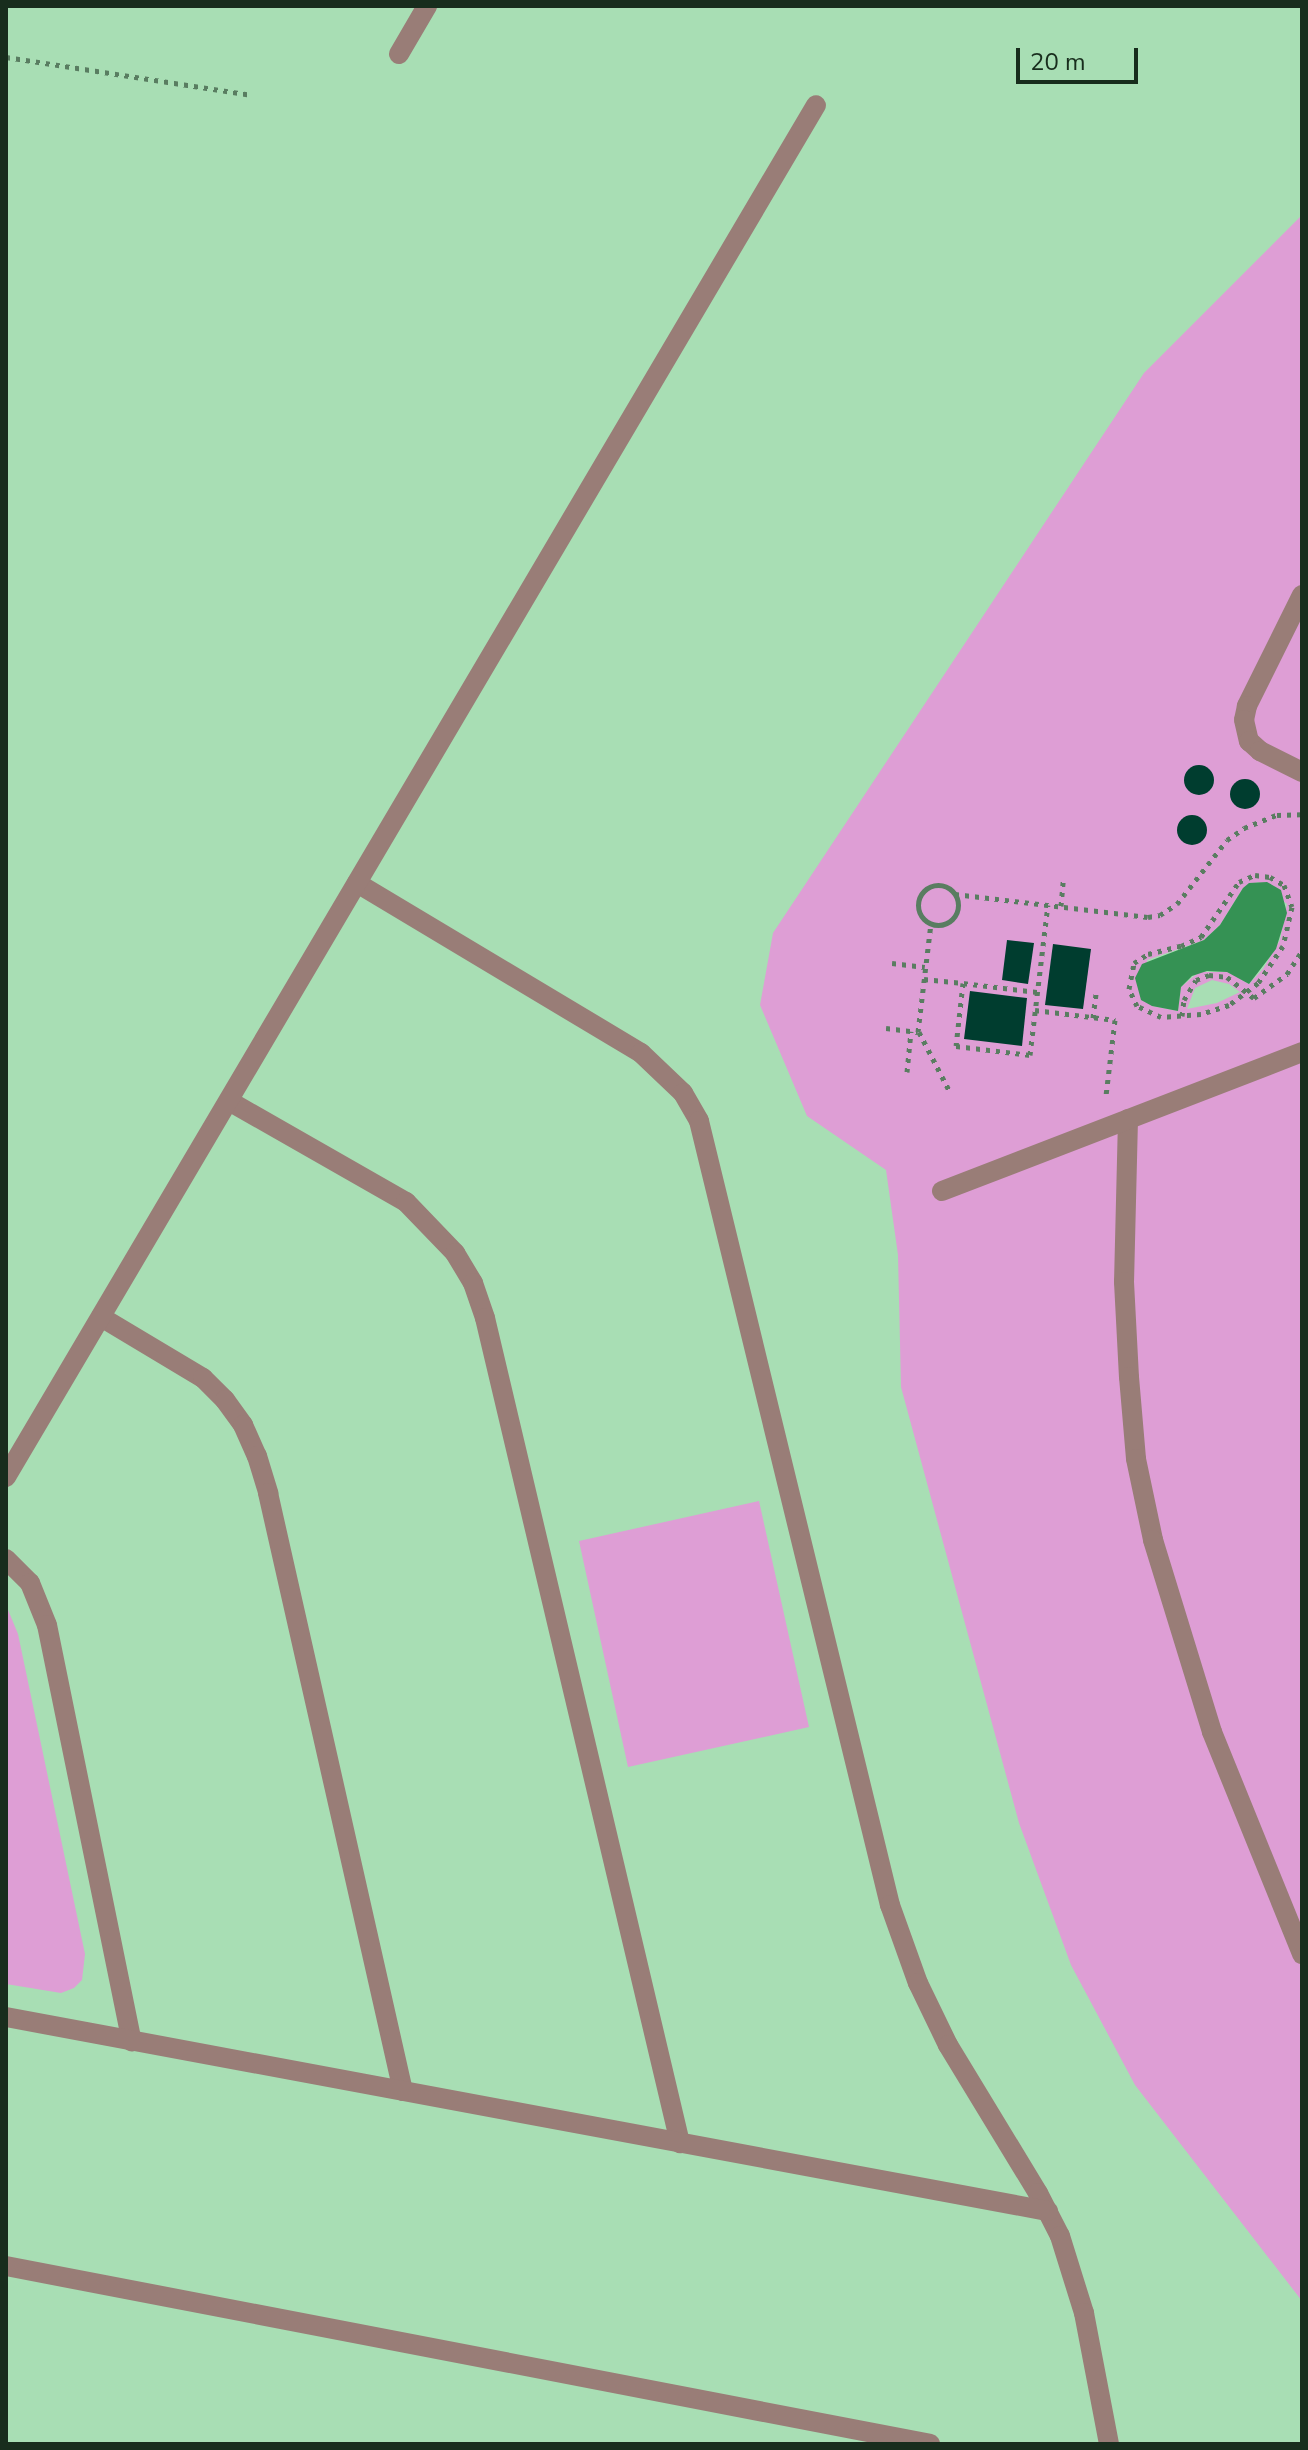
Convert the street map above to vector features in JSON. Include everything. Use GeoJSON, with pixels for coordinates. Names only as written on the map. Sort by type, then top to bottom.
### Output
{"type":"FeatureCollection","features":[{"type":"Feature","properties":{"kind":"street"},"geometry":{"type":"LineString","coordinates":[[399,54],[427,6]]}},
{"type":"Feature","properties":{"kind":"street"},"geometry":{"type":"LineString","coordinates":[[6,1477],[816,105]]}},
{"type":"Feature","properties":{"kind":"street"},"geometry":{"type":"LineString","coordinates":[[1302,595],[1247,706],[1244,720],[1249,741],[1260,751],[1302,772]]}},
{"type":"Feature","properties":{"kind":"street"},"geometry":{"type":"LineString","coordinates":[[357,883],[641,1053],[683,1093],[699,1121],[890,1905],[918,1983],[948,2045],[1048,2211],[1072,2269],[1084,2313],[1109,2444]]}},
{"type":"Feature","properties":{"kind":"street"},"geometry":{"type":"LineString","coordinates":[[942,1191],[1302,1052]]}},
{"type":"Feature","properties":{"kind":"street"},"geometry":{"type":"LineString","coordinates":[[229,1101],[406,1202],[455,1253],[473,1283],[485,1318],[680,2143]]}},
{"type":"Feature","properties":{"kind":"street"},"geometry":{"type":"LineString","coordinates":[[1128,1119],[1124,1282],[1136,1459],[1153,1540],[1212,1732],[1302,1954]]}},
{"type":"Feature","properties":{"kind":"street"},"geometry":{"type":"LineString","coordinates":[[101,1317],[203,1378],[225,1400],[243,1425],[257,1456],[268,1493],[403,2091]]}},
{"type":"Feature","properties":{"kind":"street"},"geometry":{"type":"LineString","coordinates":[[6,1559],[30,1583],[47,1625],[132,2041]]}},
{"type":"Feature","properties":{"kind":"street"},"geometry":{"type":"LineString","coordinates":[[6,2017],[1048,2211]]}},
{"type":"Feature","properties":{"kind":"street"},"geometry":{"type":"LineString","coordinates":[[6,2266],[930,2444]]}},
{"type":"Feature","properties":{"kind":"path"},"geometry":{"type":"LineString","coordinates":[[6,57],[252,95]]}},
{"type":"Feature","properties":{"kind":"path"},"geometry":{"type":"LineString","coordinates":[[955,894],[958,905],[948,923],[931,923],[920,915],[921,894],[939,885],[955,894],[1148,917],[1160,915],[1177,904],[1227,840],[1244,828],[1277,815],[1302,814]]}},
{"type":"Feature","properties":{"kind":"path"},"geometry":{"type":"LineString","coordinates":[[1255,875],[1270,877],[1289,892],[1290,926],[1278,956],[1249,992],[1217,1009],[1182,1016],[1150,1014],[1137,1006],[1129,989],[1134,963],[1148,954],[1181,946],[1201,937],[1239,882],[1255,875]]}},
{"type":"Feature","properties":{"kind":"path"},"geometry":{"type":"LineString","coordinates":[[1061,906],[1063,881]]}},
{"type":"Feature","properties":{"kind":"path"},"geometry":{"type":"LineString","coordinates":[[963,983],[956,1046],[1030,1055],[1048,905]]}},
{"type":"Feature","properties":{"kind":"path"},"geometry":{"type":"LineString","coordinates":[[907,1072],[931,923]]}},
{"type":"Feature","properties":{"kind":"path"},"geometry":{"type":"LineString","coordinates":[[1182,1016],[1188,991],[1203,977],[1227,977],[1254,998],[1287,974],[1302,951]]}},
{"type":"Feature","properties":{"kind":"path"},"geometry":{"type":"LineString","coordinates":[[892,963],[925,967]]}},
{"type":"Feature","properties":{"kind":"path"},"geometry":{"type":"LineString","coordinates":[[924,979],[1037,992]]}},
{"type":"Feature","properties":{"kind":"path"},"geometry":{"type":"LineString","coordinates":[[1093,1018],[1096,994]]}},
{"type":"Feature","properties":{"kind":"path"},"geometry":{"type":"LineString","coordinates":[[1035,1010],[1115,1020],[1102,1131]]}},
{"type":"Feature","properties":{"kind":"path"},"geometry":{"type":"LineString","coordinates":[[886,1028],[915,1031]]}},
{"type":"Feature","properties":{"kind":"path"},"geometry":{"type":"LineString","coordinates":[[915,1031],[949,1090]]}},
{"type":"Feature","properties":{"kind":"shaded area"},"geometry":{"type":"Polygon","coordinates":[[[1302,215],[1302,2301],[1135,2085],[1071,1965],[1019,1823],[901,1387],[898,1255],[886,1170],[807,1116],[760,1005],[773,933],[1144,373],[1302,215]],[[1258,882],[1243,888],[1220,925],[1204,940],[1147,960],[1152,1006],[1178,1011],[1181,987],[1199,972],[1228,972],[1249,984],[1263,969],[1280,940],[1287,904],[1258,882]],[[1212,980],[1195,988],[1187,1009],[1217,1003],[1240,992],[1229,984],[1212,980]]]}},
{"type":"Feature","properties":{"kind":"shaded area"},"geometry":{"type":"Polygon","coordinates":[[[1267,882],[1281,890],[1287,913],[1276,949],[1249,984],[1227,972],[1207,971],[1192,976],[1181,987],[1178,1011],[1152,1006],[1141,1000],[1135,978],[1142,964],[1204,940],[1220,925],[1243,888],[1249,883],[1267,882]]]}},
{"type":"Feature","properties":{"kind":"shaded area"},"geometry":{"type":"Polygon","coordinates":[[[759,1501],[809,1727],[628,1767],[579,1541],[759,1501]]]}},
{"type":"Feature","properties":{"kind":"shaded area"},"geometry":{"type":"Polygon","coordinates":[[[6,1605],[18,1634],[85,1954],[82,1980],[74,1988],[61,1993],[6,1984],[6,1605]]]}},
{"type":"Feature","properties":{"kind":"building"},"geometry":{"type":"Polygon","coordinates":[[[1199,765],[1210,769],[1214,780],[1210,791],[1199,795],[1188,791],[1184,780],[1188,769],[1199,765]]]}},
{"type":"Feature","properties":{"kind":"building"},"geometry":{"type":"Polygon","coordinates":[[[1245,779],[1256,783],[1260,794],[1256,805],[1245,809],[1234,805],[1230,794],[1234,783],[1245,779]]]}},
{"type":"Feature","properties":{"kind":"building"},"geometry":{"type":"Polygon","coordinates":[[[1192,815],[1203,819],[1207,830],[1203,841],[1192,845],[1181,841],[1177,830],[1181,819],[1192,815]]]}},
{"type":"Feature","properties":{"kind":"building"},"geometry":{"type":"Polygon","coordinates":[[[1007,940],[1034,943],[1028,984],[1002,980],[1007,940]]]}},
{"type":"Feature","properties":{"kind":"building"},"geometry":{"type":"Polygon","coordinates":[[[1053,944],[1091,949],[1083,1009],[1045,1005],[1053,944]]]}},
{"type":"Feature","properties":{"kind":"building"},"geometry":{"type":"Polygon","coordinates":[[[970,991],[1027,998],[1022,1046],[964,1039],[970,991]]]}}]}
